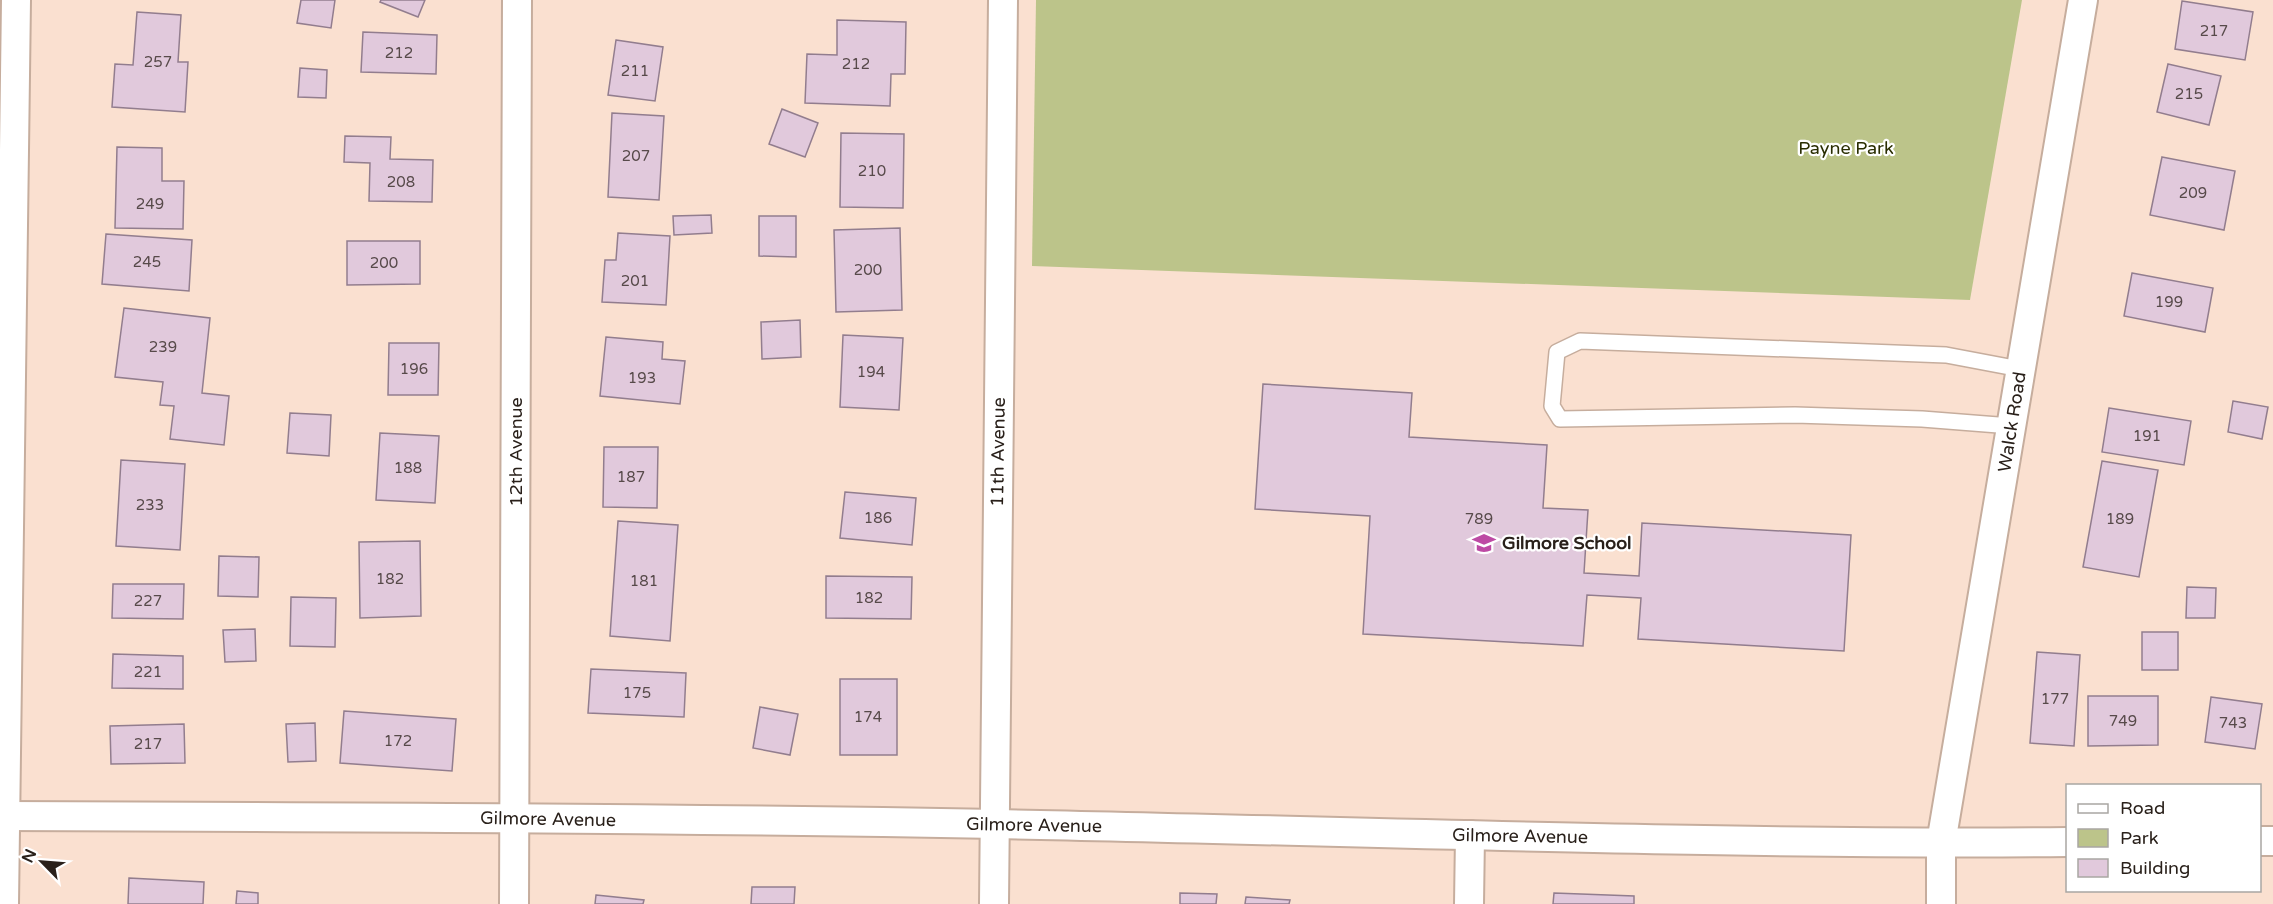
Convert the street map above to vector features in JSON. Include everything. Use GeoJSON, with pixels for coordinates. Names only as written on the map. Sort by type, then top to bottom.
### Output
{"type":"FeatureCollection","features":[{"type":"Feature","properties":{"kind":"street"},"geometry":{"type":"LineString","coordinates":[[4,904],[2,816],[16,0]]}},
{"type":"Feature","properties":{"kind":"street","name":"12th Avenue"},"geometry":{"type":"LineString","coordinates":[[514,904],[517,0]]}},
{"type":"Feature","properties":{"kind":"street","name":"11th Avenue"},"geometry":{"type":"LineString","coordinates":[[994,904],[1003,0]]}},
{"type":"Feature","properties":{"kind":"street","name":"Walck Road"},"geometry":{"type":"LineString","coordinates":[[1941,904],[1941,843],[2083,0]]}},
{"type":"Feature","properties":{"kind":"street","name":"Gilmore Avenue"},"geometry":{"type":"LineString","coordinates":[[2,816],[515,818],[994,824],[1941,843],[2066,842]]}},
{"type":"Feature","properties":{"kind":"street"},"geometry":{"type":"LineString","coordinates":[[1469,904],[1470,835]]}},
{"type":"Feature","properties":{"kind":"lane"},"geometry":{"type":"LineString","coordinates":[[2011,426],[1922,419],[1795,415],[1560,419],[1552,406],[1557,352],[1580,341],[1946,355],[2020,369]]}},
{"type":"Feature","properties":{"kind":"green space","name":"Payne Park"},"geometry":{"type":"Polygon","coordinates":[[[1036,0],[2022,0],[1970,300],[1032,266],[1036,0]]]}},
{"type":"Feature","properties":{"kind":"building"},"geometry":{"type":"Polygon","coordinates":[[[301,0],[335,0],[331,28],[297,23],[301,0]]]}},
{"type":"Feature","properties":{"kind":"building"},"geometry":{"type":"Polygon","coordinates":[[[381,0],[425,0],[418,17],[380,2],[381,0]]]}},
{"type":"Feature","properties":{"kind":"building"},"geometry":{"type":"Polygon","coordinates":[[[2182,1],[2253,12],[2245,60],[2175,49],[2182,1]]]}},
{"type":"Feature","properties":{"kind":"building"},"geometry":{"type":"Polygon","coordinates":[[[137,12],[181,15],[178,62],[188,62],[185,112],[112,107],[115,64],[133,65],[137,12]]]}},
{"type":"Feature","properties":{"kind":"building"},"geometry":{"type":"Polygon","coordinates":[[[837,20],[906,22],[905,74],[891,74],[890,106],[805,103],[807,54],[837,55],[837,20]]]}},
{"type":"Feature","properties":{"kind":"building"},"geometry":{"type":"Polygon","coordinates":[[[363,32],[437,35],[436,74],[361,72],[363,32]]]}},
{"type":"Feature","properties":{"kind":"building"},"geometry":{"type":"Polygon","coordinates":[[[616,40],[663,47],[655,101],[608,95],[616,40]]]}},
{"type":"Feature","properties":{"kind":"building"},"geometry":{"type":"Polygon","coordinates":[[[2168,64],[2221,76],[2209,125],[2157,112],[2168,64]]]}},
{"type":"Feature","properties":{"kind":"building"},"geometry":{"type":"Polygon","coordinates":[[[300,68],[327,70],[326,98],[298,97],[300,68]]]}},
{"type":"Feature","properties":{"kind":"building"},"geometry":{"type":"Polygon","coordinates":[[[782,109],[818,123],[805,157],[769,144],[782,109]]]}},
{"type":"Feature","properties":{"kind":"building"},"geometry":{"type":"Polygon","coordinates":[[[612,113],[664,116],[659,200],[608,197],[612,113]]]}},
{"type":"Feature","properties":{"kind":"building"},"geometry":{"type":"Polygon","coordinates":[[[841,133],[904,134],[903,208],[840,207],[841,133]]]}},
{"type":"Feature","properties":{"kind":"building"},"geometry":{"type":"Polygon","coordinates":[[[345,136],[391,137],[390,159],[433,160],[432,202],[369,201],[370,163],[344,162],[345,136]]]}},
{"type":"Feature","properties":{"kind":"building"},"geometry":{"type":"Polygon","coordinates":[[[117,147],[162,148],[162,181],[184,181],[183,229],[115,228],[117,147]]]}},
{"type":"Feature","properties":{"kind":"building"},"geometry":{"type":"Polygon","coordinates":[[[2162,157],[2235,171],[2224,230],[2150,215],[2162,157]]]}},
{"type":"Feature","properties":{"kind":"building"},"geometry":{"type":"Polygon","coordinates":[[[711,215],[712,233],[674,235],[673,216],[711,215]]]}},
{"type":"Feature","properties":{"kind":"building"},"geometry":{"type":"Polygon","coordinates":[[[759,216],[796,216],[796,257],[759,256],[759,216]]]}},
{"type":"Feature","properties":{"kind":"building"},"geometry":{"type":"Polygon","coordinates":[[[900,228],[902,310],[836,312],[834,230],[900,228]]]}},
{"type":"Feature","properties":{"kind":"building"},"geometry":{"type":"Polygon","coordinates":[[[618,233],[670,236],[666,305],[602,302],[605,260],[616,260],[618,233]]]}},
{"type":"Feature","properties":{"kind":"building"},"geometry":{"type":"Polygon","coordinates":[[[106,234],[192,240],[189,291],[102,284],[106,234]]]}},
{"type":"Feature","properties":{"kind":"building"},"geometry":{"type":"Polygon","coordinates":[[[347,241],[420,241],[420,284],[347,285],[347,241]]]}},
{"type":"Feature","properties":{"kind":"building"},"geometry":{"type":"Polygon","coordinates":[[[2132,273],[2213,288],[2205,332],[2124,316],[2132,273]]]}},
{"type":"Feature","properties":{"kind":"building"},"geometry":{"type":"Polygon","coordinates":[[[124,308],[210,318],[202,393],[229,396],[224,445],[170,439],[174,406],[160,405],[163,382],[115,377],[124,308]]]}},
{"type":"Feature","properties":{"kind":"building"},"geometry":{"type":"Polygon","coordinates":[[[800,320],[801,357],[762,359],[761,322],[800,320]]]}},
{"type":"Feature","properties":{"kind":"building"},"geometry":{"type":"Polygon","coordinates":[[[843,335],[903,338],[899,410],[840,407],[843,335]]]}},
{"type":"Feature","properties":{"kind":"building"},"geometry":{"type":"Polygon","coordinates":[[[606,337],[663,342],[662,359],[685,361],[680,404],[600,396],[606,337]]]}},
{"type":"Feature","properties":{"kind":"building"},"geometry":{"type":"Polygon","coordinates":[[[389,343],[439,343],[438,395],[388,395],[389,343]]]}},
{"type":"Feature","properties":{"kind":"building"},"geometry":{"type":"Polygon","coordinates":[[[1263,384],[1412,393],[1409,437],[1547,445],[1543,508],[1588,510],[1584,573],[1639,576],[1642,523],[1851,535],[1844,651],[1638,639],[1641,598],[1587,595],[1583,646],[1363,634],[1370,516],[1255,509],[1263,384]]]}},
{"type":"Feature","properties":{"kind":"building"},"geometry":{"type":"Polygon","coordinates":[[[2233,401],[2268,407],[2262,439],[2228,432],[2233,401]]]}},
{"type":"Feature","properties":{"kind":"building"},"geometry":{"type":"Polygon","coordinates":[[[2109,408],[2191,421],[2184,465],[2102,452],[2109,408]]]}},
{"type":"Feature","properties":{"kind":"building"},"geometry":{"type":"Polygon","coordinates":[[[290,413],[331,415],[329,456],[287,453],[290,413]]]}},
{"type":"Feature","properties":{"kind":"building"},"geometry":{"type":"Polygon","coordinates":[[[380,433],[439,436],[435,503],[376,500],[380,433]]]}},
{"type":"Feature","properties":{"kind":"building"},"geometry":{"type":"Polygon","coordinates":[[[604,447],[658,447],[657,508],[603,507],[604,447]]]}},
{"type":"Feature","properties":{"kind":"building"},"geometry":{"type":"Polygon","coordinates":[[[121,460],[185,464],[180,550],[116,546],[121,460]]]}},
{"type":"Feature","properties":{"kind":"building"},"geometry":{"type":"Polygon","coordinates":[[[2102,461],[2158,470],[2139,577],[2083,567],[2102,461]]]}},
{"type":"Feature","properties":{"kind":"building"},"geometry":{"type":"Polygon","coordinates":[[[845,492],[916,498],[912,545],[840,538],[845,492]]]}},
{"type":"Feature","properties":{"kind":"building"},"geometry":{"type":"Polygon","coordinates":[[[618,521],[678,525],[670,641],[610,636],[618,521]]]}},
{"type":"Feature","properties":{"kind":"building"},"geometry":{"type":"Polygon","coordinates":[[[420,541],[421,616],[360,618],[359,542],[420,541]]]}},
{"type":"Feature","properties":{"kind":"building"},"geometry":{"type":"Polygon","coordinates":[[[219,556],[259,557],[258,597],[218,596],[219,556]]]}},
{"type":"Feature","properties":{"kind":"building"},"geometry":{"type":"Polygon","coordinates":[[[826,576],[912,577],[911,619],[826,618],[826,576]]]}},
{"type":"Feature","properties":{"kind":"building"},"geometry":{"type":"Polygon","coordinates":[[[113,584],[184,584],[183,619],[112,618],[113,584]]]}},
{"type":"Feature","properties":{"kind":"building"},"geometry":{"type":"Polygon","coordinates":[[[2187,587],[2216,588],[2215,618],[2186,618],[2187,587]]]}},
{"type":"Feature","properties":{"kind":"building"},"geometry":{"type":"Polygon","coordinates":[[[291,597],[336,598],[335,647],[290,646],[291,597]]]}},
{"type":"Feature","properties":{"kind":"building"},"geometry":{"type":"Polygon","coordinates":[[[255,629],[256,661],[225,662],[223,630],[255,629]]]}},
{"type":"Feature","properties":{"kind":"building"},"geometry":{"type":"Polygon","coordinates":[[[2142,632],[2178,632],[2178,670],[2142,670],[2142,632]]]}},
{"type":"Feature","properties":{"kind":"building"},"geometry":{"type":"Polygon","coordinates":[[[2037,652],[2080,655],[2074,746],[2030,743],[2037,652]]]}},
{"type":"Feature","properties":{"kind":"building"},"geometry":{"type":"Polygon","coordinates":[[[113,654],[183,656],[183,689],[112,688],[113,654]]]}},
{"type":"Feature","properties":{"kind":"building"},"geometry":{"type":"Polygon","coordinates":[[[591,669],[686,673],[684,717],[588,713],[591,669]]]}},
{"type":"Feature","properties":{"kind":"building"},"geometry":{"type":"Polygon","coordinates":[[[840,679],[897,679],[897,755],[840,755],[840,679]]]}},
{"type":"Feature","properties":{"kind":"building"},"geometry":{"type":"Polygon","coordinates":[[[2088,696],[2158,696],[2158,745],[2088,746],[2088,696]]]}},
{"type":"Feature","properties":{"kind":"building"},"geometry":{"type":"Polygon","coordinates":[[[2211,697],[2262,704],[2255,749],[2205,742],[2211,697]]]}},
{"type":"Feature","properties":{"kind":"building"},"geometry":{"type":"Polygon","coordinates":[[[760,707],[798,714],[790,755],[753,748],[760,707]]]}},
{"type":"Feature","properties":{"kind":"building"},"geometry":{"type":"Polygon","coordinates":[[[344,711],[456,719],[452,771],[340,763],[344,711]]]}},
{"type":"Feature","properties":{"kind":"building"},"geometry":{"type":"Polygon","coordinates":[[[315,723],[316,761],[288,762],[286,724],[315,723]]]}},
{"type":"Feature","properties":{"kind":"building"},"geometry":{"type":"Polygon","coordinates":[[[184,724],[185,763],[111,764],[110,726],[184,724]]]}},
{"type":"Feature","properties":{"kind":"building"},"geometry":{"type":"Polygon","coordinates":[[[129,878],[204,882],[203,904],[128,904],[129,878]]]}},
{"type":"Feature","properties":{"kind":"building"},"geometry":{"type":"Polygon","coordinates":[[[752,887],[795,887],[794,904],[751,904],[752,887]]]}},
{"type":"Feature","properties":{"kind":"building"},"geometry":{"type":"Polygon","coordinates":[[[237,891],[258,893],[258,904],[236,904],[237,891]]]}},
{"type":"Feature","properties":{"kind":"building"},"geometry":{"type":"Polygon","coordinates":[[[1180,893],[1217,894],[1216,904],[1180,904],[1180,893]]]}},
{"type":"Feature","properties":{"kind":"building"},"geometry":{"type":"Polygon","coordinates":[[[1554,893],[1634,896],[1634,904],[1553,904],[1554,893]]]}},
{"type":"Feature","properties":{"kind":"building"},"geometry":{"type":"Polygon","coordinates":[[[596,895],[644,900],[643,904],[595,904],[596,895]]]}},
{"type":"Feature","properties":{"kind":"building"},"geometry":{"type":"Polygon","coordinates":[[[1246,897],[1290,900],[1289,904],[1245,904],[1246,897]]]}},
{"type":"Feature","properties":{"kind":"place","name":"Gilmore School"},"geometry":{"type":"Point","coordinates":[1484,543]}}]}
